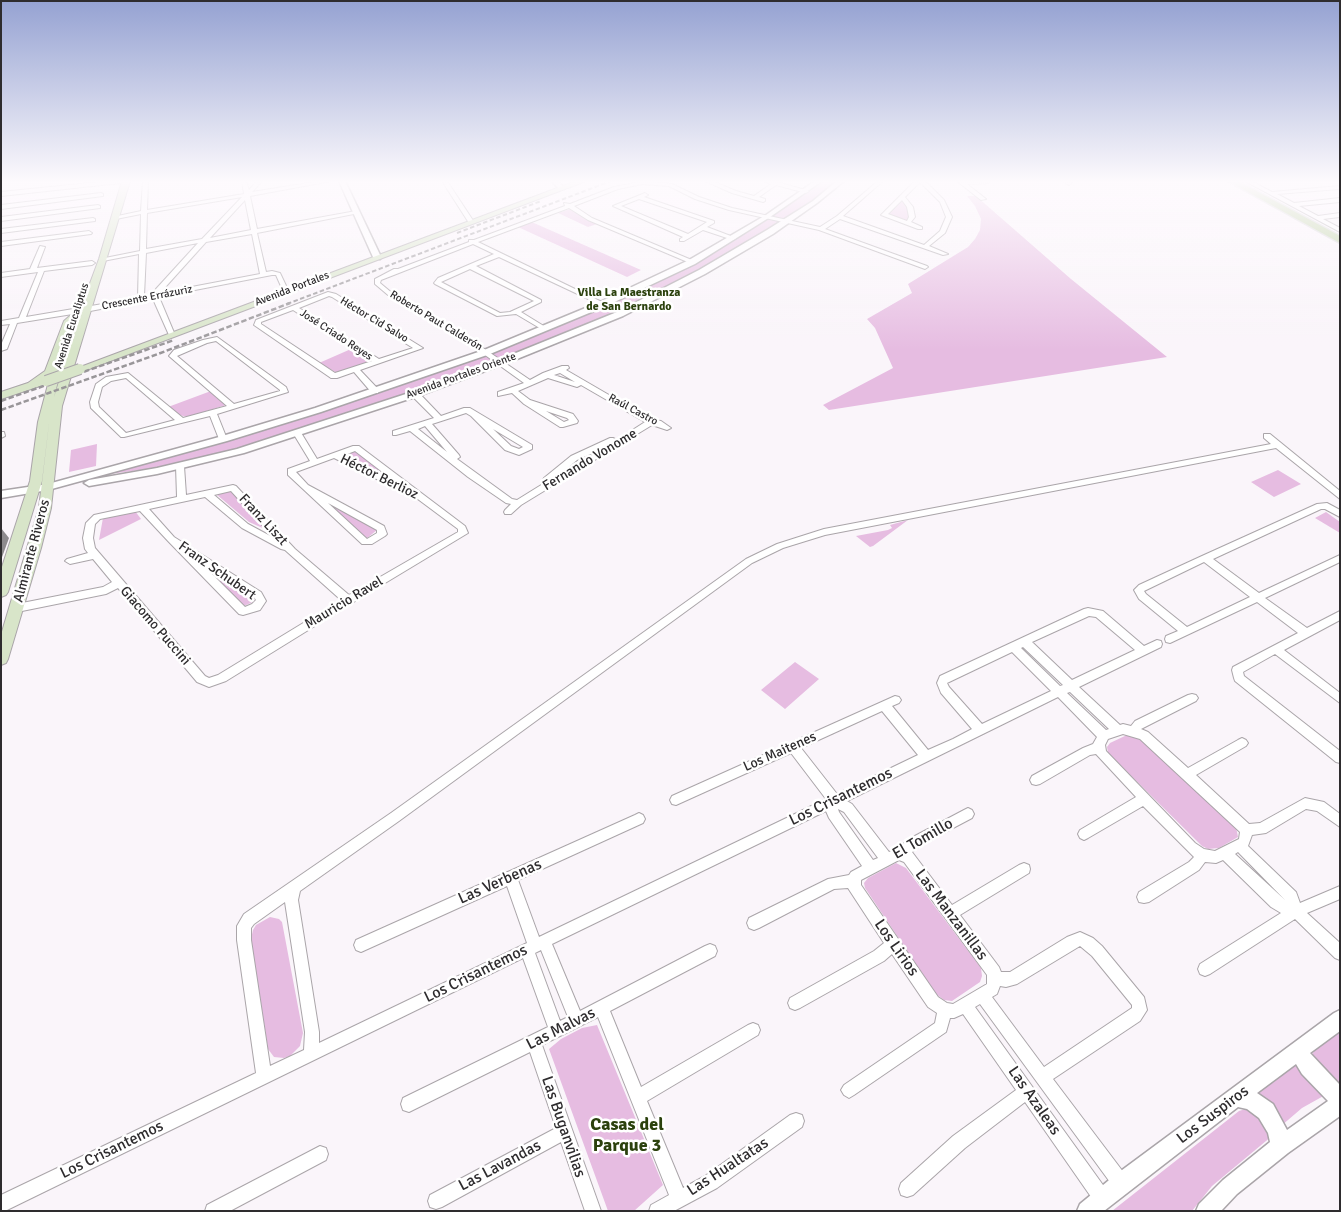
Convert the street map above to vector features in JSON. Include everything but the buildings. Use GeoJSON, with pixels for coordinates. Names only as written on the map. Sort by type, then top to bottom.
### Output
{"type":"FeatureCollection","features":[{"type":"Feature","properties":{"kind":"main road","name":"Avenida Eucaliptus"},"geometry":{"type":"LineString","coordinates":[[64,382],[92,263],[100,238]]}},
{"type":"Feature","properties":{"kind":"main road","name":"Avenida Eucaliptus"},"geometry":{"type":"LineString","coordinates":[[49,383],[103,259],[110,238]]}},
{"type":"Feature","properties":{"kind":"main road","name":"Avenida Portales"},"geometry":{"type":"LineString","coordinates":[[1,396],[32,386],[49,383],[80,369],[429,238]]}},
{"type":"Feature","properties":{"kind":"main road"},"geometry":{"type":"LineString","coordinates":[[32,386],[50,372],[69,321],[80,312]]}},
{"type":"Feature","properties":{"kind":"main road","name":"Almirante Riveros"},"geometry":{"type":"LineString","coordinates":[[1,659],[40,530],[48,487],[54,424],[64,382]]}},
{"type":"Feature","properties":{"kind":"main road","name":"Almirante Riveros"},"geometry":{"type":"LineString","coordinates":[[1,592],[38,473],[49,383]]}},
{"type":"Feature","properties":{"kind":"street"},"geometry":{"type":"LineString","coordinates":[[1,243],[49,238]]}},
{"type":"Feature","properties":{"kind":"street"},"geometry":{"type":"LineString","coordinates":[[141,299],[143,238]]}},
{"type":"Feature","properties":{"kind":"street"},"geometry":{"type":"LineString","coordinates":[[172,335],[156,296],[158,290],[206,238]]}},
{"type":"Feature","properties":{"kind":"street"},"geometry":{"type":"LineString","coordinates":[[103,259],[225,238]]}},
{"type":"Feature","properties":{"kind":"street"},"geometry":{"type":"LineString","coordinates":[[254,238],[263,275],[277,274],[286,292]]}},
{"type":"Feature","properties":{"kind":"street"},"geometry":{"type":"LineString","coordinates":[[368,238],[377,257]]}},
{"type":"Feature","properties":{"kind":"street","name":"Roberto Paut Calderón"},"geometry":{"type":"LineString","coordinates":[[482,238],[392,273],[377,280],[378,285],[462,336],[481,350],[488,352],[529,383]]}},
{"type":"Feature","properties":{"kind":"street"},"geometry":{"type":"LineString","coordinates":[[634,238],[692,262]]}},
{"type":"Feature","properties":{"kind":"street","name":"Avenida Portales Oriente"},"geometry":{"type":"LineString","coordinates":[[102,476],[375,391],[488,352],[603,304],[692,262],[735,238]]}},
{"type":"Feature","properties":{"kind":"street","name":"Avenida Portales Oriente"},"geometry":{"type":"LineString","coordinates":[[1,496],[102,476],[180,466],[297,433],[415,394],[502,362],[596,324],[660,295],[762,238]]}},
{"type":"Feature","properties":{"kind":"street","name":"Roberto Paut Calderón"},"geometry":{"type":"LineString","coordinates":[[844,238],[925,267]]}},
{"type":"Feature","properties":{"kind":"street"},"geometry":{"type":"LineString","coordinates":[[901,238],[945,254]]}},
{"type":"Feature","properties":{"kind":"street"},"geometry":{"type":"LineString","coordinates":[[926,246],[937,238]]}},
{"type":"Feature","properties":{"kind":"street"},"geometry":{"type":"LineString","coordinates":[[473,241],[603,304]]}},
{"type":"Feature","properties":{"kind":"street"},"geometry":{"type":"LineString","coordinates":[[33,270],[42,247]]}},
{"type":"Feature","properties":{"kind":"street"},"geometry":{"type":"LineString","coordinates":[[470,266],[535,304],[517,312],[499,315],[464,295],[437,283],[440,279],[470,266],[500,254]]}},
{"type":"Feature","properties":{"kind":"street"},"geometry":{"type":"LineString","coordinates":[[1,275],[92,263]]}},
{"type":"Feature","properties":{"kind":"street"},"geometry":{"type":"LineString","coordinates":[[3,348],[19,320],[42,269]]}},
{"type":"Feature","properties":{"kind":"street","name":"Crescente Errázuriz"},"geometry":{"type":"LineString","coordinates":[[1,322],[80,312],[263,275]]}},
{"type":"Feature","properties":{"kind":"street","name":"Héctor Cid Salvo"},"geometry":{"type":"LineString","coordinates":[[293,307],[328,294],[334,295],[419,348],[379,362]]}},
{"type":"Feature","properties":{"kind":"street"},"geometry":{"type":"LineString","coordinates":[[293,307],[256,323],[334,376],[379,362]]}},
{"type":"Feature","properties":{"kind":"street","name":"José Criado Reyes"},"geometry":{"type":"LineString","coordinates":[[293,307],[379,362]]}},
{"type":"Feature","properties":{"kind":"street"},"geometry":{"type":"LineString","coordinates":[[517,312],[544,329]]}},
{"type":"Feature","properties":{"kind":"street"},"geometry":{"type":"LineString","coordinates":[[180,421],[130,377],[121,375],[100,384],[94,406],[124,435],[213,413],[284,392],[284,389],[216,339],[204,341],[173,355],[233,407]]}},
{"type":"Feature","properties":{"kind":"street","name":"Raúl Castro"},"geometry":{"type":"LineString","coordinates":[[546,375],[564,369],[648,424],[658,423],[667,428]]}},
{"type":"Feature","properties":{"kind":"street"},"geometry":{"type":"LineString","coordinates":[[356,370],[375,391]]}},
{"type":"Feature","properties":{"kind":"street"},"geometry":{"type":"LineString","coordinates":[[501,394],[546,375]]}},
{"type":"Feature","properties":{"kind":"street","name":"Raúl Castro"},"geometry":{"type":"LineString","coordinates":[[546,375],[599,392]]}},
{"type":"Feature","properties":{"kind":"street"},"geometry":{"type":"LineString","coordinates":[[514,390],[527,402],[563,425],[574,421],[570,416],[527,402]]}},
{"type":"Feature","properties":{"kind":"street"},"geometry":{"type":"LineString","coordinates":[[415,394],[439,419]]}},
{"type":"Feature","properties":{"kind":"street"},"geometry":{"type":"LineString","coordinates":[[396,433],[413,429],[464,410],[476,416],[528,445],[529,447],[519,452],[508,448],[476,416]]}},
{"type":"Feature","properties":{"kind":"street"},"geometry":{"type":"LineString","coordinates":[[213,413],[223,439]]}},
{"type":"Feature","properties":{"kind":"street"},"geometry":{"type":"LineString","coordinates":[[427,423],[472,474]]}},
{"type":"Feature","properties":{"kind":"street","name":"Fernando Vonome"},"geometry":{"type":"LineString","coordinates":[[508,512],[518,503],[648,424]]}},
{"type":"Feature","properties":{"kind":"street"},"geometry":{"type":"LineString","coordinates":[[413,429],[509,501],[518,503]]}},
{"type":"Feature","properties":{"kind":"street"},"geometry":{"type":"LineString","coordinates":[[297,433],[314,461]]}},
{"type":"Feature","properties":{"kind":"street"},"geometry":{"type":"LineString","coordinates":[[1267,436],[1340,496]]}},
{"type":"Feature","properties":{"kind":"street"},"geometry":{"type":"LineString","coordinates":[[264,1076],[244,929],[251,916],[294,888],[737,569],[774,548],[830,531],[1278,445]]}},
{"type":"Feature","properties":{"kind":"street","name":"Héctor Berlioz"},"geometry":{"type":"LineString","coordinates":[[334,455],[356,448],[462,528]]}},
{"type":"Feature","properties":{"kind":"street"},"geometry":{"type":"LineString","coordinates":[[305,487],[381,528],[382,534],[369,542],[365,542],[305,487],[292,475],[291,471],[334,455]]}},
{"type":"Feature","properties":{"kind":"street","name":"Héctor Berlioz"},"geometry":{"type":"LineString","coordinates":[[334,455],[425,500]]}},
{"type":"Feature","properties":{"kind":"street"},"geometry":{"type":"LineString","coordinates":[[180,466],[182,500]]}},
{"type":"Feature","properties":{"kind":"street","name":"Franz Liszt"},"geometry":{"type":"LineString","coordinates":[[207,494],[234,488],[292,551],[348,600]]}},
{"type":"Feature","properties":{"kind":"street"},"geometry":{"type":"LineString","coordinates":[[142,508],[207,494]]}},
{"type":"Feature","properties":{"kind":"street","name":"Franz Liszt"},"geometry":{"type":"LineString","coordinates":[[207,494],[246,526],[292,551]]}},
{"type":"Feature","properties":{"kind":"street"},"geometry":{"type":"LineString","coordinates":[[1185,631],[1142,596],[1139,590],[1320,506],[1327,506],[1340,514]]}},
{"type":"Feature","properties":{"kind":"street","name":"Giacomo Puccini"},"geometry":{"type":"LineString","coordinates":[[142,508],[97,517],[91,522],[88,538],[90,549],[201,679],[210,683],[222,678]]}},
{"type":"Feature","properties":{"kind":"street","name":"Franz Schubert"},"geometry":{"type":"LineString","coordinates":[[142,508],[171,539],[243,611],[256,607],[261,601],[258,595],[171,539]]}},
{"type":"Feature","properties":{"kind":"street","name":"Mauricio Ravel"},"geometry":{"type":"LineString","coordinates":[[222,678],[348,600],[462,533],[462,528]]}},
{"type":"Feature","properties":{"kind":"street"},"geometry":{"type":"LineString","coordinates":[[70,561],[95,555]]}},
{"type":"Feature","properties":{"kind":"street"},"geometry":{"type":"LineString","coordinates":[[1205,558],[1306,633]]}},
{"type":"Feature","properties":{"kind":"street"},"geometry":{"type":"LineString","coordinates":[[1170,638],[1340,558]]}},
{"type":"Feature","properties":{"kind":"street"},"geometry":{"type":"LineString","coordinates":[[17,608],[106,590],[118,584]]}},
{"type":"Feature","properties":{"kind":"street"},"geometry":{"type":"LineString","coordinates":[[980,730],[945,690],[942,681],[1012,646],[1092,612],[1103,616],[1143,651]]}},
{"type":"Feature","properties":{"kind":"street"},"geometry":{"type":"LineString","coordinates":[[1340,616],[1237,670],[1239,678],[1340,758]]}},
{"type":"Feature","properties":{"kind":"street"},"geometry":{"type":"LineString","coordinates":[[1024,641],[1117,730]]}},
{"type":"Feature","properties":{"kind":"street","name":"Los Crisantemos"},"geometry":{"type":"LineString","coordinates":[[1,1204],[1157,644]]}},
{"type":"Feature","properties":{"kind":"street"},"geometry":{"type":"LineString","coordinates":[[1012,646],[1059,692],[1101,742],[1104,757],[1144,800],[1201,855],[1216,857],[1225,853],[1239,845],[1246,838],[1246,830]]}},
{"type":"Feature","properties":{"kind":"street"},"geometry":{"type":"LineString","coordinates":[[1276,649],[1337,693]]}},
{"type":"Feature","properties":{"kind":"street"},"geometry":{"type":"LineString","coordinates":[[1134,731],[1139,724],[1192,698]]}},
{"type":"Feature","properties":{"kind":"street","name":"Los Maitenes"},"geometry":{"type":"LineString","coordinates":[[676,800],[889,703],[926,756]]}},
{"type":"Feature","properties":{"kind":"street"},"geometry":{"type":"LineString","coordinates":[[1036,780],[1087,751],[1117,730],[1134,731],[1150,740],[1246,830],[1262,829],[1305,804],[1320,806],[1340,821]]}},
{"type":"Feature","properties":{"kind":"street"},"geometry":{"type":"LineString","coordinates":[[1187,774],[1242,743]]}},
{"type":"Feature","properties":{"kind":"street"},"geometry":{"type":"LineString","coordinates":[[793,746],[834,800],[848,808],[887,860]]}},
{"type":"Feature","properties":{"kind":"street"},"geometry":{"type":"LineString","coordinates":[[834,800],[832,806],[833,814],[871,868]]}},
{"type":"Feature","properties":{"kind":"street"},"geometry":{"type":"LineString","coordinates":[[1084,834],[1144,800]]}},
{"type":"Feature","properties":{"kind":"street","name":"El Tomillo"},"geometry":{"type":"LineString","coordinates":[[853,881],[856,876],[898,854],[904,854],[907,848],[917,841],[968,814]]}},
{"type":"Feature","properties":{"kind":"street","name":"Las Verbenas"},"geometry":{"type":"LineString","coordinates":[[361,945],[639,819]]}},
{"type":"Feature","properties":{"kind":"street"},"geometry":{"type":"LineString","coordinates":[[1239,845],[1291,897],[1296,911],[1340,953]]}},
{"type":"Feature","properties":{"kind":"street"},"geometry":{"type":"LineString","coordinates":[[1225,853],[1276,902],[1285,908],[1296,911]]}},
{"type":"Feature","properties":{"kind":"street","name":"Las Manzanillas"},"geometry":{"type":"LineString","coordinates":[[904,854],[992,969],[995,978]]}},
{"type":"Feature","properties":{"kind":"street"},"geometry":{"type":"LineString","coordinates":[[1144,897],[1194,866],[1200,860],[1201,855]]}},
{"type":"Feature","properties":{"kind":"street"},"geometry":{"type":"LineString","coordinates":[[950,914],[1024,869]]}},
{"type":"Feature","properties":{"kind":"street"},"geometry":{"type":"LineString","coordinates":[[510,877],[535,945],[556,1030]]}},
{"type":"Feature","properties":{"kind":"street"},"geometry":{"type":"LineString","coordinates":[[754,923],[833,883],[853,881]]}},
{"type":"Feature","properties":{"kind":"street","name":"Los Lirios"},"geometry":{"type":"LineString","coordinates":[[853,881],[855,888],[934,1002],[945,1010]]}},
{"type":"Feature","properties":{"kind":"street"},"geometry":{"type":"LineString","coordinates":[[294,888],[291,900],[311,1021],[313,1043],[311,1053]]}},
{"type":"Feature","properties":{"kind":"street"},"geometry":{"type":"LineString","coordinates":[[1206,970],[1296,911],[1340,892]]}},
{"type":"Feature","properties":{"kind":"street"},"geometry":{"type":"LineString","coordinates":[[849,1090],[941,1027],[945,1010],[954,1011],[994,987],[995,978],[1012,979],[1080,939],[1097,951],[1139,1002],[1140,1010],[1127,1021],[1044,1076]]}},
{"type":"Feature","properties":{"kind":"street"},"geometry":{"type":"LineString","coordinates":[[795,1003],[879,956],[894,944]]}},
{"type":"Feature","properties":{"kind":"street"},"geometry":{"type":"LineString","coordinates":[[535,945],[577,1020]]}},
{"type":"Feature","properties":{"kind":"street","name":"Las Malvas"},"geometry":{"type":"LineString","coordinates":[[409,1104],[534,1043],[710,951]]}},
{"type":"Feature","properties":{"kind":"street","name":"Las Azaleas"},"geometry":{"type":"LineString","coordinates":[[982,995],[1044,1076],[1121,1183]]}},
{"type":"Feature","properties":{"kind":"street","name":"Las Azaleas"},"geometry":{"type":"LineString","coordinates":[[965,1005],[1027,1091],[1095,1204]]}},
{"type":"Feature","properties":{"kind":"street"},"geometry":{"type":"LineString","coordinates":[[601,1008],[639,1097],[679,1199]]}},
{"type":"Feature","properties":{"kind":"street","name":"Los Suspiros"},"geometry":{"type":"LineString","coordinates":[[1095,1204],[1340,1019]]}},
{"type":"Feature","properties":{"kind":"street"},"geometry":{"type":"LineString","coordinates":[[639,1097],[752,1030]]}},
{"type":"Feature","properties":{"kind":"street","name":"Las Buganvilias"},"geometry":{"type":"LineString","coordinates":[[534,1043],[593,1211]]}},
{"type":"Feature","properties":{"kind":"street"},"geometry":{"type":"LineString","coordinates":[[1298,1051],[1309,1067],[1340,1099]]}},
{"type":"Feature","properties":{"kind":"street"},"geometry":{"type":"LineString","coordinates":[[907,1189],[958,1142],[1027,1091]]}},
{"type":"Feature","properties":{"kind":"street"},"geometry":{"type":"LineString","coordinates":[[1236,1097],[1251,1100],[1266,1112],[1277,1129],[1280,1146]]}},
{"type":"Feature","properties":{"kind":"street"},"geometry":{"type":"LineString","coordinates":[[1206,1211],[1230,1187],[1280,1146],[1340,1104]]}},
{"type":"Feature","properties":{"kind":"street","name":"Las Hualtatas"},"geometry":{"type":"LineString","coordinates":[[657,1211],[711,1182],[796,1120]]}},
{"type":"Feature","properties":{"kind":"street","name":"Las Lavandas"},"geometry":{"type":"LineString","coordinates":[[436,1200],[564,1132]]}},
{"type":"Feature","properties":{"kind":"street"},"geometry":{"type":"LineString","coordinates":[[213,1211],[320,1154]]}},
{"type":"Feature","properties":{"kind":"shaded area"},"geometry":{"type":"Polygon","coordinates":[[[541,238],[567,238],[641,270],[627,277],[541,238]]]}},
{"type":"Feature","properties":{"kind":"shaded area"},"geometry":{"type":"Polygon","coordinates":[[[734,238],[755,238],[655,294],[592,322],[450,379],[268,440],[170,466],[110,474],[110,471],[319,412],[530,337],[648,285],[734,238]]]}},
{"type":"Feature","properties":{"kind":"shaded area"},"geometry":{"type":"Polygon","coordinates":[[[1024,238],[1167,357],[829,410],[823,405],[893,368],[875,328],[867,319],[912,293],[908,284],[968,247],[975,239],[1024,238]]]}},
{"type":"Feature","properties":{"kind":"shaded area"},"geometry":{"type":"Polygon","coordinates":[[[351,349],[370,361],[337,373],[319,363],[351,349]]]}},
{"type":"Feature","properties":{"kind":"shaded area"},"geometry":{"type":"Polygon","coordinates":[[[211,391],[226,405],[188,417],[179,415],[168,407],[211,391]]]}},
{"type":"Feature","properties":{"kind":"shaded area"},"geometry":{"type":"Polygon","coordinates":[[[97,444],[96,466],[69,472],[71,450],[97,444]]]}},
{"type":"Feature","properties":{"kind":"shaded area"},"geometry":{"type":"Polygon","coordinates":[[[355,451],[392,480],[343,455],[355,451]]]}},
{"type":"Feature","properties":{"kind":"shaded area"},"geometry":{"type":"Polygon","coordinates":[[[1278,470],[1301,484],[1274,497],[1251,482],[1278,470]]]}},
{"type":"Feature","properties":{"kind":"shaded area"},"geometry":{"type":"Polygon","coordinates":[[[230,491],[267,530],[249,522],[216,494],[230,491]]]}},
{"type":"Feature","properties":{"kind":"shaded area"},"geometry":{"type":"Polygon","coordinates":[[[326,501],[377,530],[366,539],[326,501]]]}},
{"type":"Feature","properties":{"kind":"shaded area"},"geometry":{"type":"Polygon","coordinates":[[[135,511],[141,519],[99,540],[103,518],[135,511]]]}},
{"type":"Feature","properties":{"kind":"shaded area"},"geometry":{"type":"Polygon","coordinates":[[[1326,512],[1340,522],[1340,533],[1315,518],[1326,512]]]}},
{"type":"Feature","properties":{"kind":"shaded area"},"geometry":{"type":"Polygon","coordinates":[[[908,520],[870,547],[856,536],[888,530],[892,528],[890,525],[908,520]]]}},
{"type":"Feature","properties":{"kind":"shaded area"},"geometry":{"type":"Polygon","coordinates":[[[193,555],[257,600],[244,606],[193,555]]]}},
{"type":"Feature","properties":{"kind":"shaded area"},"geometry":{"type":"Polygon","coordinates":[[[795,662],[819,679],[785,709],[761,690],[795,662]]]}},
{"type":"Feature","properties":{"kind":"shaded area"},"geometry":{"type":"Polygon","coordinates":[[[1127,735],[1137,736],[1236,827],[1238,837],[1219,848],[1208,849],[1202,846],[1108,753],[1107,747],[1110,743],[1127,735]]]}},
{"type":"Feature","properties":{"kind":"shaded area"},"geometry":{"type":"Polygon","coordinates":[[[896,863],[906,868],[981,968],[982,976],[980,982],[952,1001],[944,1000],[936,994],[865,888],[864,883],[868,878],[896,863]]]}},
{"type":"Feature","properties":{"kind":"shaded area"},"geometry":{"type":"Polygon","coordinates":[[[270,917],[279,919],[282,922],[303,1033],[300,1046],[290,1056],[284,1058],[274,1057],[268,1049],[251,939],[256,925],[270,917]]]}},
{"type":"Feature","properties":{"kind":"shaded area"},"geometry":{"type":"Polygon","coordinates":[[[597,1025],[663,1185],[634,1211],[608,1211],[549,1049],[561,1039],[582,1028],[597,1025]]]}},
{"type":"Feature","properties":{"kind":"shaded area"},"geometry":{"type":"Polygon","coordinates":[[[1340,1026],[1340,1083],[1335,1082],[1312,1056],[1315,1047],[1340,1026]]]}},
{"type":"Feature","properties":{"kind":"shaded area"},"geometry":{"type":"Polygon","coordinates":[[[1300,1060],[1327,1094],[1302,1108],[1281,1126],[1253,1094],[1274,1082],[1300,1060]]]}},
{"type":"Feature","properties":{"kind":"shaded area"},"geometry":{"type":"Polygon","coordinates":[[[1255,1106],[1272,1136],[1212,1186],[1192,1211],[1112,1211],[1239,1111],[1255,1106]]]}},
{"type":"Feature","properties":{"kind":"railway"},"geometry":{"type":"LineString","coordinates":[[287,304],[462,238]]}},
{"type":"Feature","properties":{"kind":"railway"},"geometry":{"type":"LineString","coordinates":[[1,410],[158,354],[290,303]]}},
{"type":"Feature","properties":{"kind":"railway"},"geometry":{"type":"LineString","coordinates":[[1,401],[174,340]]}},
{"type":"Feature","properties":{"kind":"district","name":"Villa La Maestranza de San Bernardo"},"geometry":{"type":"Point","coordinates":[629,300]}},
{"type":"Feature","properties":{"kind":"district","name":"Casas del Parque 3"},"geometry":{"type":"Point","coordinates":[627,1135]}}]}
